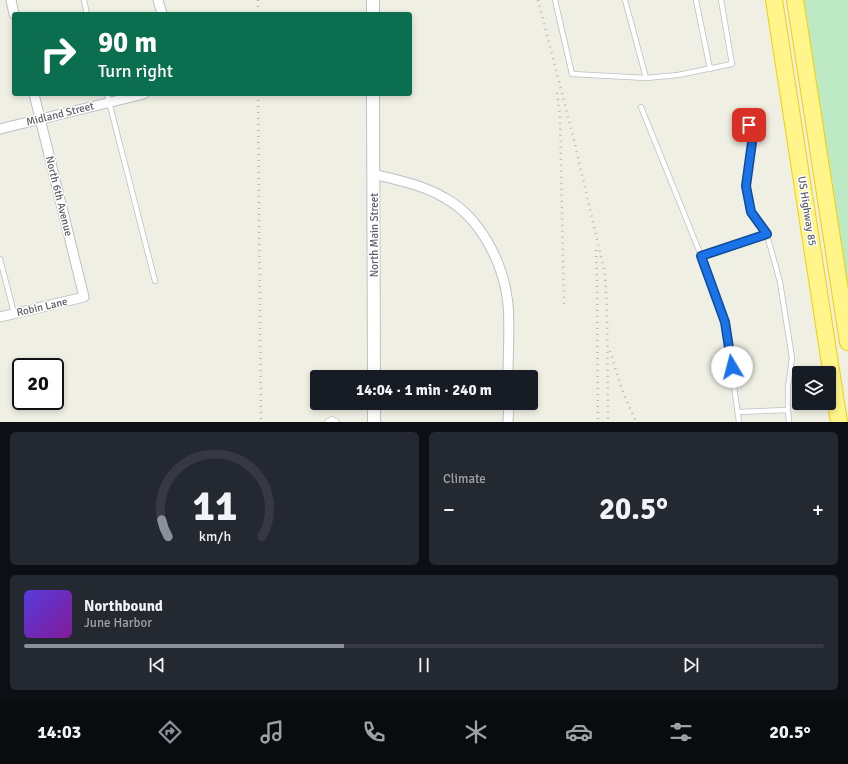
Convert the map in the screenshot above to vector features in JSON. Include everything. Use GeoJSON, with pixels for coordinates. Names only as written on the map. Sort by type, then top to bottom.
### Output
{"type":"FeatureCollection","features":[{"type":"Feature","properties":{"kind":"highway","name":"US Highway 85"},"geometry":{"type":"LineString","coordinates":[[774,0],[839,422]]}},
{"type":"Feature","properties":{"kind":"highway","name":"US Highway 85"},"geometry":{"type":"LineString","coordinates":[[795,0],[848,342]]}},
{"type":"Feature","properties":{"kind":"street"},"geometry":{"type":"LineString","coordinates":[[10,0],[13,12]]}},
{"type":"Feature","properties":{"kind":"street"},"geometry":{"type":"LineString","coordinates":[[158,0],[161,12]]}},
{"type":"Feature","properties":{"kind":"street"},"geometry":{"type":"LineString","coordinates":[[373,0],[373,12]]}},
{"type":"Feature","properties":{"kind":"street","name":"North 6th Avenue"},"geometry":{"type":"LineString","coordinates":[[34,96],[84,297]]}},
{"type":"Feature","properties":{"kind":"street","name":"Midland Street"},"geometry":{"type":"LineString","coordinates":[[0,129],[40,120],[108,98],[126,96]]}},
{"type":"Feature","properties":{"kind":"street","name":"North Main Street"},"geometry":{"type":"LineString","coordinates":[[373,96],[374,370]]}},
{"type":"Feature","properties":{"kind":"street"},"geometry":{"type":"LineString","coordinates":[[373,174],[410,183],[446,198],[465,213],[481,233],[494,255],[506,288],[508,305],[508,370]]}},
{"type":"Feature","properties":{"kind":"street","name":"Robin Lane"},"geometry":{"type":"LineString","coordinates":[[0,317],[84,297]]}},
{"type":"Feature","properties":{"kind":"street"},"geometry":{"type":"LineString","coordinates":[[374,410],[374,422]]}},
{"type":"Feature","properties":{"kind":"street"},"geometry":{"type":"LineString","coordinates":[[508,422],[509,410]]}},
{"type":"Feature","properties":{"kind":"lane"},"geometry":{"type":"LineString","coordinates":[[84,0],[87,12]]}},
{"type":"Feature","properties":{"kind":"lane"},"geometry":{"type":"LineString","coordinates":[[554,0],[572,74],[646,78],[678,75],[732,64],[721,0]]}},
{"type":"Feature","properties":{"kind":"lane"},"geometry":{"type":"LineString","coordinates":[[625,0],[646,78]]}},
{"type":"Feature","properties":{"kind":"lane"},"geometry":{"type":"LineString","coordinates":[[696,0],[710,69]]}},
{"type":"Feature","properties":{"kind":"lane"},"geometry":{"type":"LineString","coordinates":[[108,98],[155,281]]}},
{"type":"Feature","properties":{"kind":"lane"},"geometry":{"type":"LineString","coordinates":[[640,106],[701,256],[725,322],[739,422]]}},
{"type":"Feature","properties":{"kind":"lane"},"geometry":{"type":"LineString","coordinates":[[749,125],[753,135],[746,186],[751,212],[767,234],[780,282],[792,358],[788,387],[789,422]]}},
{"type":"Feature","properties":{"kind":"lane"},"geometry":{"type":"LineString","coordinates":[[701,256],[767,234]]}},
{"type":"Feature","properties":{"kind":"lane"},"geometry":{"type":"LineString","coordinates":[[0,259],[14,314]]}},
{"type":"Feature","properties":{"kind":"lane"},"geometry":{"type":"LineString","coordinates":[[738,412],[788,410]]}},
{"type":"Feature","properties":{"kind":"lane"},"geometry":{"type":"LineString","coordinates":[[327,422],[332,419],[337,422]]}},
{"type":"Feature","properties":{"kind":"green space"},"geometry":{"type":"Polygon","coordinates":[[[795,0],[848,0],[848,342],[795,0]]]}},
{"type":"Feature","properties":{"kind":"railway"},"geometry":{"type":"LineString","coordinates":[[258,0],[258,12]]}},
{"type":"Feature","properties":{"kind":"railway"},"geometry":{"type":"LineString","coordinates":[[538,0],[574,140],[605,274],[607,308],[608,422]]}},
{"type":"Feature","properties":{"kind":"railway"},"geometry":{"type":"LineString","coordinates":[[557,93],[560,116],[564,307]]}},
{"type":"Feature","properties":{"kind":"railway"},"geometry":{"type":"LineString","coordinates":[[258,96],[261,422]]}},
{"type":"Feature","properties":{"kind":"railway"},"geometry":{"type":"LineString","coordinates":[[596,250],[598,422]]}},
{"type":"Feature","properties":{"kind":"railway"},"geometry":{"type":"LineString","coordinates":[[610,351],[622,390],[636,422]]}},
{"type":"Feature","properties":{"kind":"route"},"geometry":{"type":"LineString","coordinates":[[732,367],[725,322],[701,256],[767,234],[751,212],[746,186],[753,135],[749,125]]}}]}
